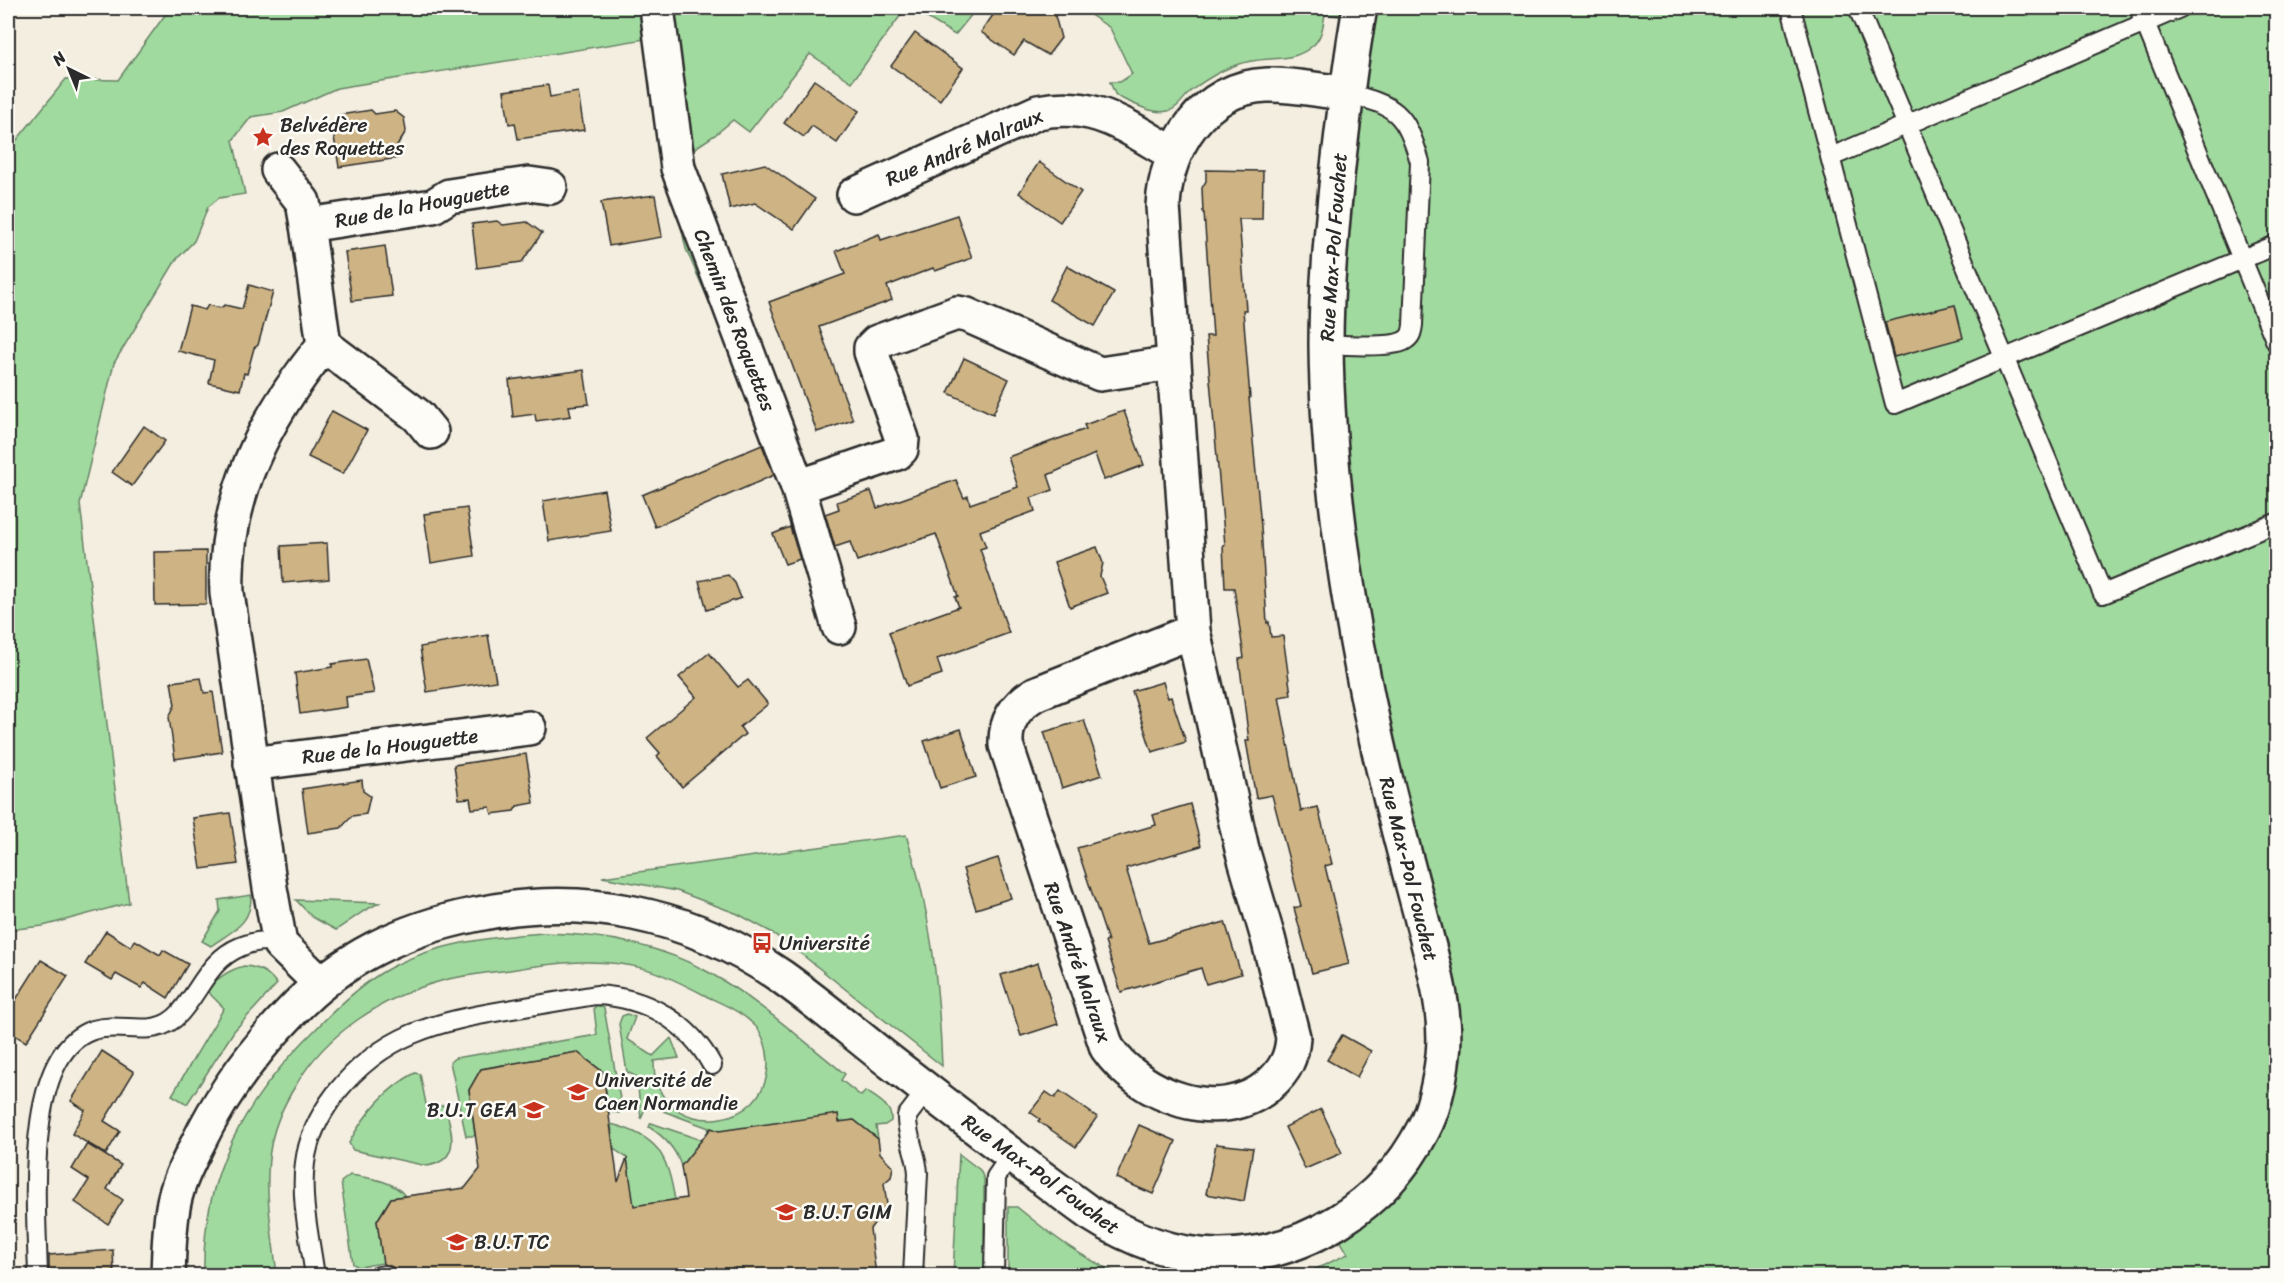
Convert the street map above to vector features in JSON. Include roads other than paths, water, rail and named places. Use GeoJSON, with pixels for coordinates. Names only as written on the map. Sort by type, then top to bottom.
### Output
{"type":"FeatureCollection","features":[{"type":"Feature","properties":{"kind":"street","name":"Chemin des Roquettes"},"geometry":{"type":"LineString","coordinates":[[657,8],[678,168],[798,487],[839,627]]}},
{"type":"Feature","properties":{"kind":"street","name":"Rue Max-Pol Fouchet"},"geometry":{"type":"LineString","coordinates":[[168,1275],[174,1202],[183,1174],[203,1133],[250,1058],[302,1000],[349,962],[377,945],[442,921],[493,910],[542,905],[567,905],[637,913],[687,927],[726,944],[783,978],[1088,1212],[1125,1234],[1167,1249],[1216,1256],[1239,1255],[1287,1244],[1332,1226],[1374,1196],[1392,1175],[1425,1127],[1439,1078],[1443,1052],[1443,1024],[1433,967],[1375,732],[1348,585],[1329,422],[1326,344],[1328,273],[1346,93],[1360,8]]}},
{"type":"Feature","properties":{"kind":"street","name":"Rue André Malraux"},"geometry":{"type":"LineString","coordinates":[[1193,631],[1035,694],[1023,701],[1007,725],[1006,745],[1107,1048],[1125,1069],[1154,1088],[1196,1103],[1225,1105],[1245,1100],[1275,1080],[1288,1062],[1293,1037],[1242,849],[1193,631],[1173,363],[1163,206],[1164,186],[1174,154],[1194,120],[1210,105],[1234,91],[1248,87],[1280,85],[1346,93]]}},
{"type":"Feature","properties":{"kind":"street","name":"Rue André Malraux"},"geometry":{"type":"LineString","coordinates":[[854,195],[1038,112],[1052,109],[1078,109],[1103,115],[1174,154]]}},
{"type":"Feature","properties":{"kind":"street"},"geometry":{"type":"LineString","coordinates":[[278,170],[303,202],[307,225]]}},
{"type":"Feature","properties":{"kind":"street","name":"Rue de la Houguette"},"geometry":{"type":"LineString","coordinates":[[324,345],[307,225],[432,206],[449,196],[460,194],[529,184],[550,187]]}},
{"type":"Feature","properties":{"kind":"street"},"geometry":{"type":"LineString","coordinates":[[798,487],[897,453],[902,440],[871,352],[872,348],[877,342],[957,314],[968,315],[1100,374],[1173,363]]}},
{"type":"Feature","properties":{"kind":"street"},"geometry":{"type":"LineString","coordinates":[[321,984],[280,944],[227,594],[228,545],[258,442],[298,376],[324,345],[418,416],[431,432]]}},
{"type":"Feature","properties":{"kind":"street","name":"Rue de la Houguette"},"geometry":{"type":"LineString","coordinates":[[251,764],[529,728]]}},
{"type":"Feature","properties":{"kind":"lane"},"geometry":{"type":"LineString","coordinates":[[1791,8],[1896,404],[2277,245]]}},
{"type":"Feature","properties":{"kind":"lane"},"geometry":{"type":"LineString","coordinates":[[1858,8],[2103,594],[2277,523]]}},
{"type":"Feature","properties":{"kind":"lane"},"geometry":{"type":"LineString","coordinates":[[1831,157],[2142,15],[2180,8]]}},
{"type":"Feature","properties":{"kind":"lane"},"geometry":{"type":"LineString","coordinates":[[2142,15],[2277,342]]}},
{"type":"Feature","properties":{"kind":"lane"},"geometry":{"type":"LineString","coordinates":[[1326,344],[1351,346],[1402,342],[1411,335],[1413,325],[1420,162],[1408,125],[1396,112],[1383,103],[1346,93]]}},
{"type":"Feature","properties":{"kind":"lane"},"geometry":{"type":"LineString","coordinates":[[38,1275],[37,1181],[41,1112],[47,1084],[62,1056],[78,1039],[92,1031],[109,1027],[148,1030],[167,1023],[179,1013],[204,976],[221,957],[256,941],[280,944]]}},
{"type":"Feature","properties":{"kind":"lane"},"geometry":{"type":"LineString","coordinates":[[315,1275],[304,1193],[304,1164],[311,1135],[329,1103],[342,1086],[370,1059],[402,1038],[441,1022],[596,995],[611,996],[642,1003],[676,1022],[697,1041],[712,1065]]}},
{"type":"Feature","properties":{"kind":"lane"},"geometry":{"type":"LineString","coordinates":[[913,1275],[918,1173],[907,1128],[907,1116],[927,1090]]}},
{"type":"Feature","properties":{"kind":"lane"},"geometry":{"type":"LineString","coordinates":[[994,1275],[996,1177],[1011,1155]]}},
{"type":"Feature","properties":{"kind":"place","name":"Belvédère des Roquettes"},"geometry":{"type":"Point","coordinates":[263,137]}},
{"type":"Feature","properties":{"kind":"place","name":"Université"},"geometry":{"type":"Point","coordinates":[762,943]}},
{"type":"Feature","properties":{"kind":"place","name":"Université de Caen Normandie"},"geometry":{"type":"Point","coordinates":[578,1092]}},
{"type":"Feature","properties":{"kind":"place","name":"B.U.T GEA"},"geometry":{"type":"Point","coordinates":[534,1110]}},
{"type":"Feature","properties":{"kind":"place","name":"B.U.T GIM"},"geometry":{"type":"Point","coordinates":[786,1212]}},
{"type":"Feature","properties":{"kind":"place","name":"B.U.T TC"},"geometry":{"type":"Point","coordinates":[457,1242]}}]}
